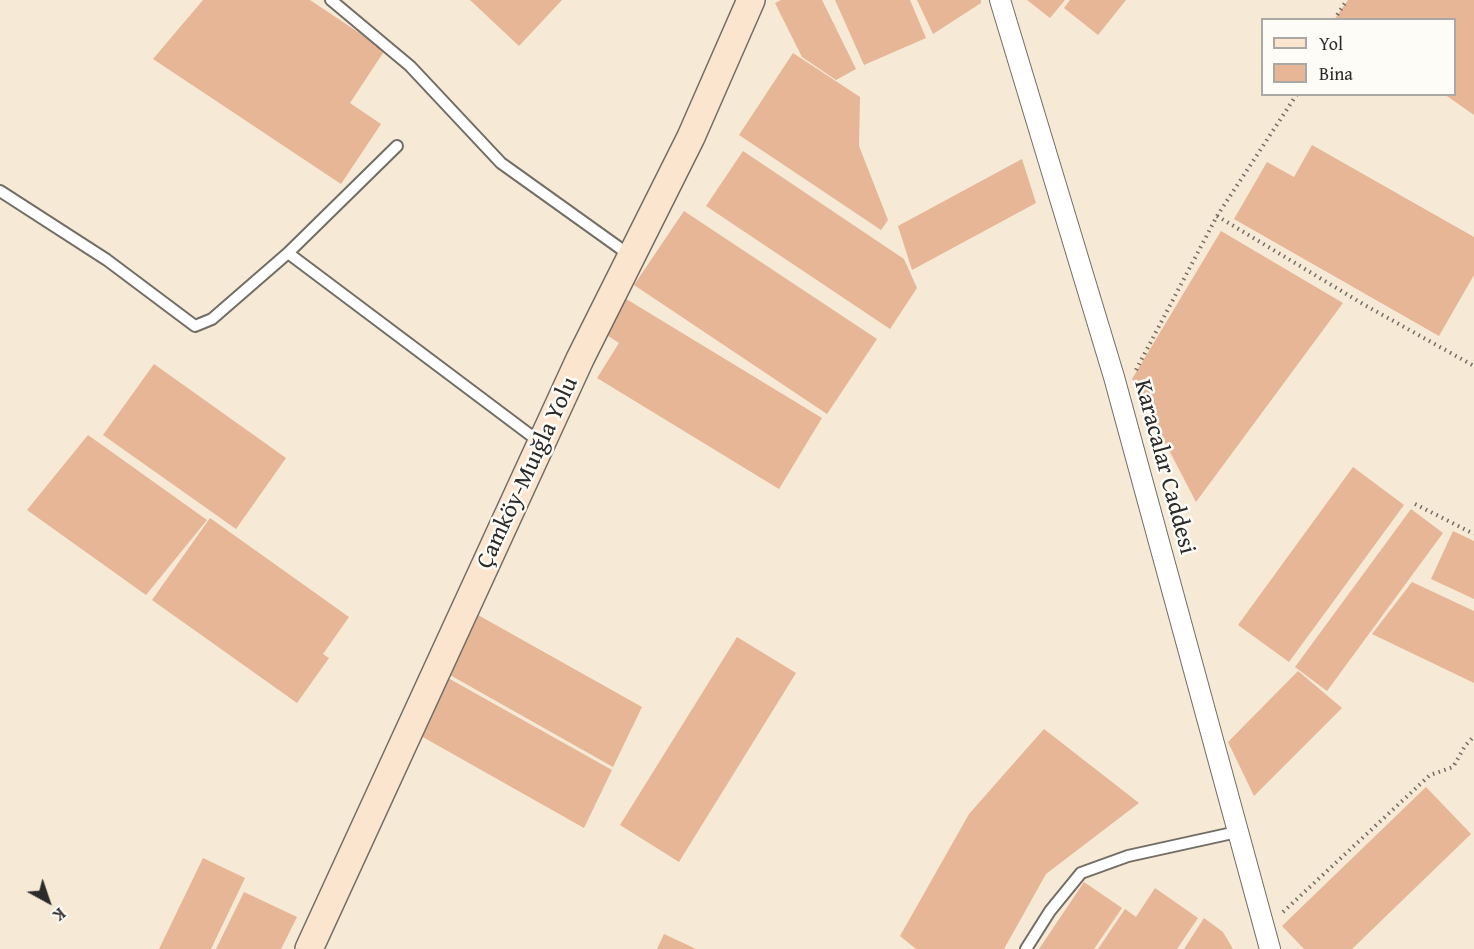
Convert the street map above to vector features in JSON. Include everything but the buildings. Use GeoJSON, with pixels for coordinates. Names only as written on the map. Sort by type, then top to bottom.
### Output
{"type":"FeatureCollection","features":[{"type":"Feature","properties":{"kind":"street","name":"Çamköy-Muığla Yolu"},"geometry":{"type":"LineString","coordinates":[[309,949],[541,443],[691,137],[751,0]]}},
{"type":"Feature","properties":{"kind":"street","name":"Karacalar Caddesi"},"geometry":{"type":"LineString","coordinates":[[1000,0],[1120,400],[1270,949]]}},
{"type":"Feature","properties":{"kind":"lane"},"geometry":{"type":"LineString","coordinates":[[331,0],[410,66],[501,163],[632,256]]}},
{"type":"Feature","properties":{"kind":"lane"},"geometry":{"type":"LineString","coordinates":[[0,191],[107,260],[195,326],[212,319],[288,253],[397,146]]}},
{"type":"Feature","properties":{"kind":"lane"},"geometry":{"type":"LineString","coordinates":[[288,253],[541,443]]}},
{"type":"Feature","properties":{"kind":"lane"},"geometry":{"type":"LineString","coordinates":[[1026,949],[1050,911],[1081,873],[1128,856],[1237,832]]}},
{"type":"Feature","properties":{"kind":"path"},"geometry":{"type":"LineString","coordinates":[[1335,18],[1347,0]]}},
{"type":"Feature","properties":{"kind":"path"},"geometry":{"type":"LineString","coordinates":[[1120,400],[1217,216],[1296,96]]}},
{"type":"Feature","properties":{"kind":"path"},"geometry":{"type":"LineString","coordinates":[[1217,216],[1372,310],[1474,366]]}},
{"type":"Feature","properties":{"kind":"path"},"geometry":{"type":"LineString","coordinates":[[1415,504],[1474,534]]}},
{"type":"Feature","properties":{"kind":"path"},"geometry":{"type":"LineString","coordinates":[[1265,928],[1430,775],[1453,767],[1465,746],[1474,736]]}}]}
